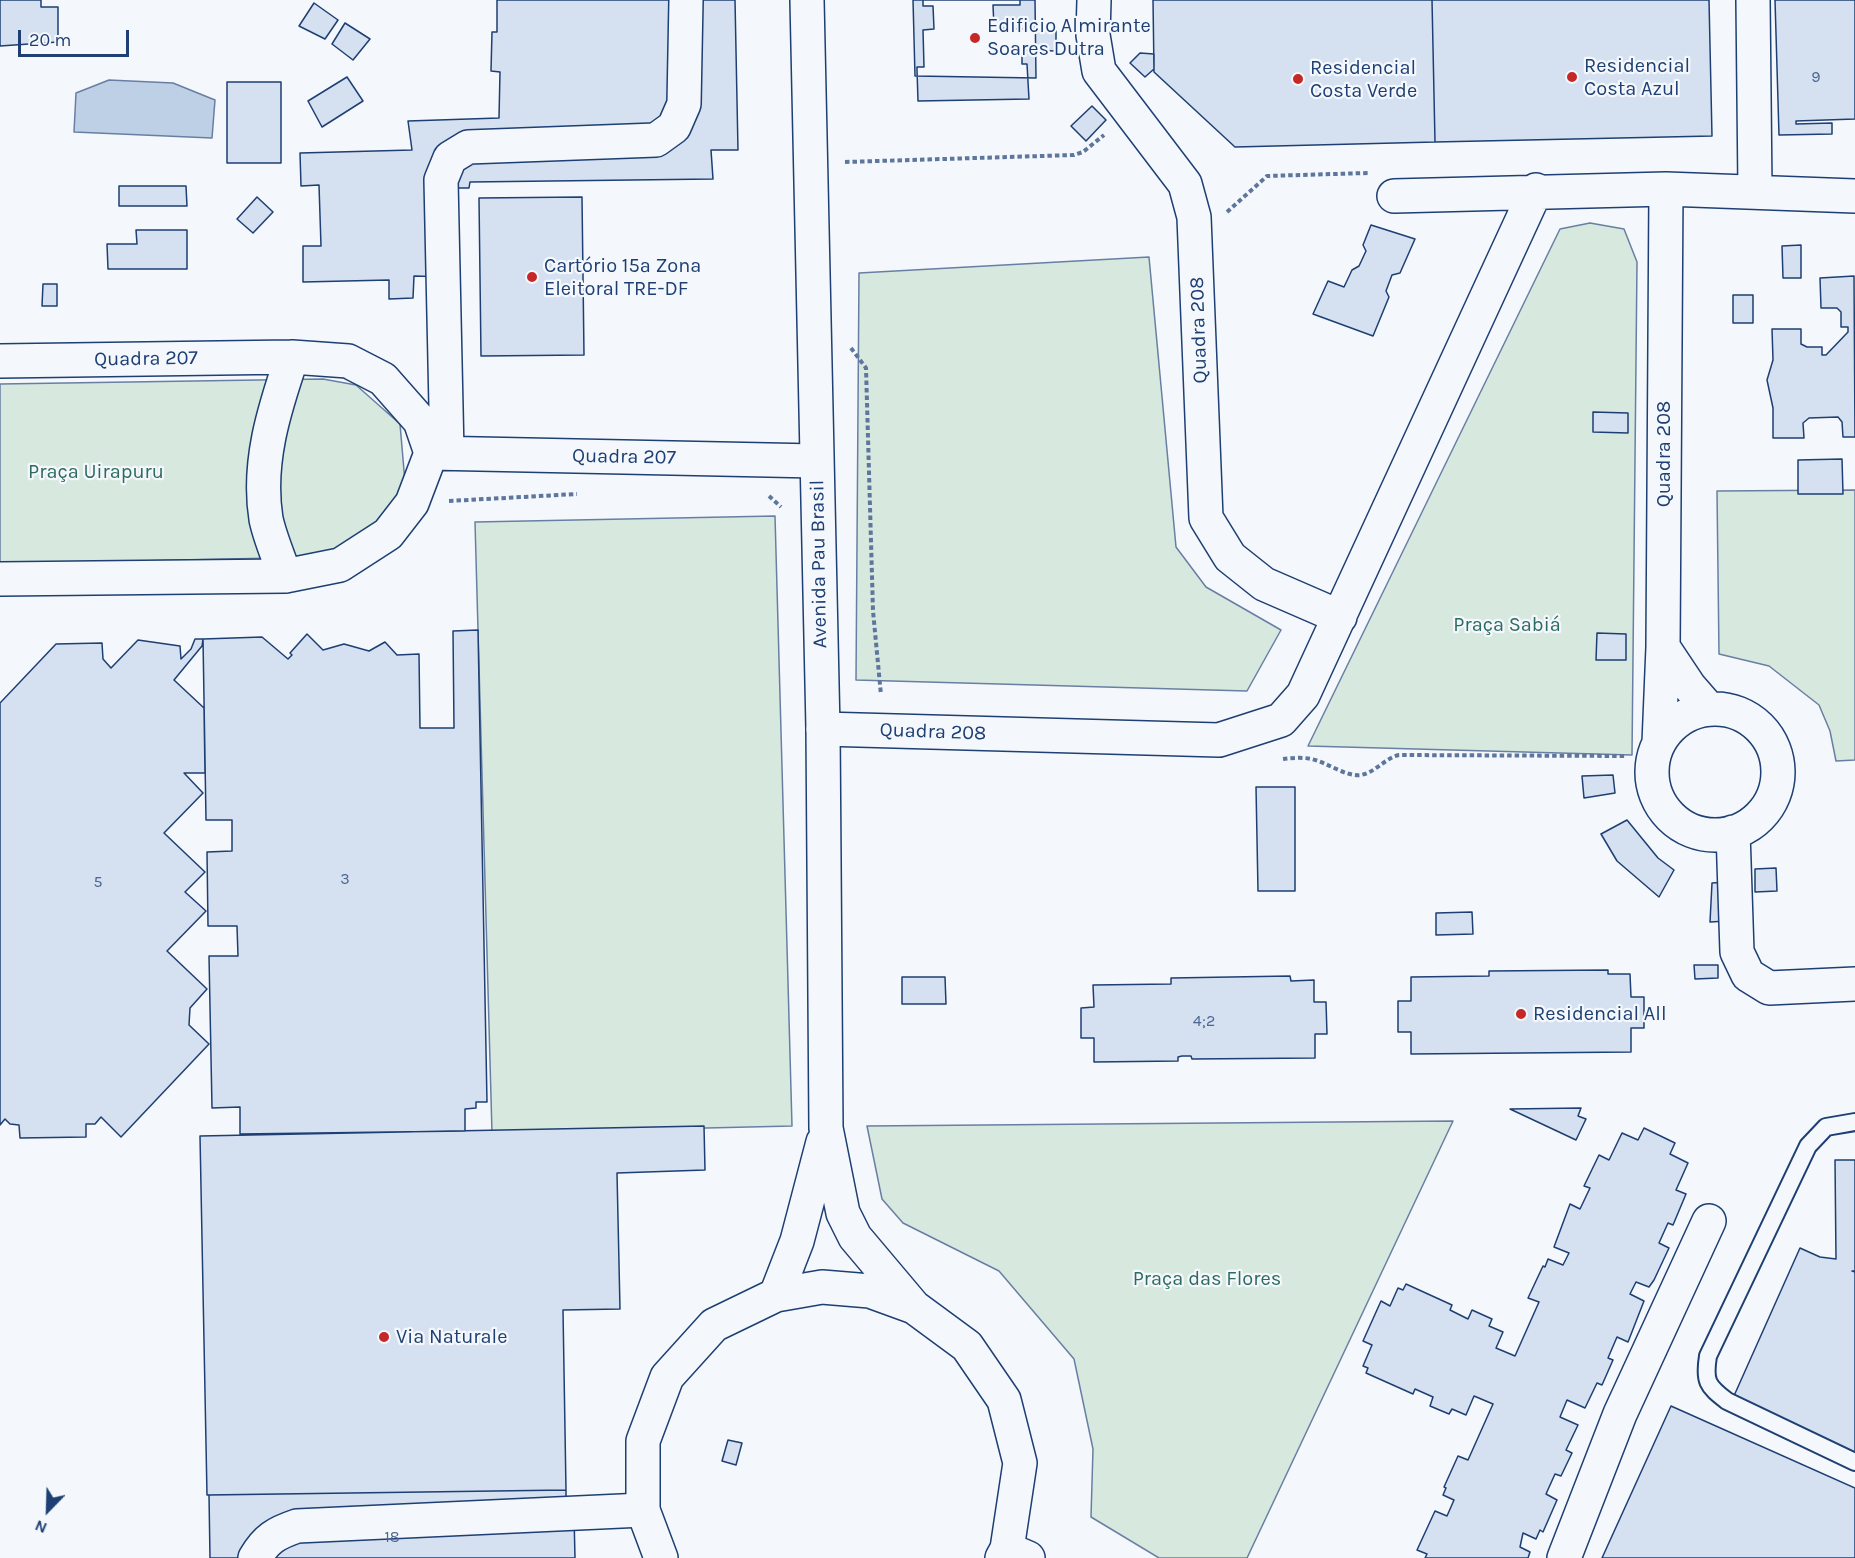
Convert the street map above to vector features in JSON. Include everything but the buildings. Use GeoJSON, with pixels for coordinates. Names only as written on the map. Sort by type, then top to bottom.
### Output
{"type":"FeatureCollection","features":[{"type":"Feature","properties":{"kind":"street"},"geometry":{"type":"LineString","coordinates":[[0,579],[285,576],[340,565],[388,534],[412,503],[439,453],[441,180],[450,158],[468,147],[656,140],[674,127],[684,104],[686,0]]}},
{"type":"Feature","properties":{"kind":"street","name":"Avenida Pau Brasil"},"geometry":{"type":"LineString","coordinates":[[807,0],[823,729],[826,1128],[843,1213],[855,1237],[914,1307]]}},
{"type":"Feature","properties":{"kind":"street","name":"Quadra 208"},"geometry":{"type":"LineString","coordinates":[[1094,0],[1093,35],[1099,71],[1185,184],[1194,217],[1206,518],[1230,556],[1264,584],[1340,618]]}},
{"type":"Feature","properties":{"kind":"street"},"geometry":{"type":"LineString","coordinates":[[1753,0],[1755,190]]}},
{"type":"Feature","properties":{"kind":"street"},"geometry":{"type":"LineString","coordinates":[[1394,196],[1536,190],[1666,189],[1755,190],[1855,196]]}},
{"type":"Feature","properties":{"kind":"street","name":"Quadra 208"},"geometry":{"type":"LineString","coordinates":[[1656,753],[1663,647],[1666,189]]}},
{"type":"Feature","properties":{"kind":"street","name":"Quadra 208"},"geometry":{"type":"LineString","coordinates":[[823,729],[1219,740],[1281,720],[1304,695],[1536,190]]}},
{"type":"Feature","properties":{"kind":"street"},"geometry":{"type":"LineString","coordinates":[[285,576],[267,520],[262,466],[275,409],[292,357]]}},
{"type":"Feature","properties":{"kind":"street","name":"Quadra 207"},"geometry":{"type":"LineString","coordinates":[[0,361],[292,357],[348,362],[383,379],[420,421],[439,453],[816,461]]}},
{"type":"Feature","properties":{"kind":"street"},"geometry":{"type":"LineString","coordinates":[[1663,647],[1689,686],[1709,709]]}},
{"type":"Feature","properties":{"kind":"street"},"geometry":{"type":"LineString","coordinates":[[1709,709],[1730,710],[1749,718],[1765,732],[1775,750],[1779,770],[1776,790],[1767,809],[1752,823],[1733,832],[1712,835],[1692,830],[1674,819],[1661,804],[1653,784],[1656,753],[1671,726],[1688,715],[1709,709]]}},
{"type":"Feature","properties":{"kind":"street"},"geometry":{"type":"LineString","coordinates":[[1733,832],[1737,952],[1748,975],[1769,988],[1855,984]]}},
{"type":"Feature","properties":{"kind":"street","name":"Avenida Pau Brasil"},"geometry":{"type":"LineString","coordinates":[[776,1295],[804,1219],[826,1128]]}},
{"type":"Feature","properties":{"kind":"street"},"geometry":{"type":"LineString","coordinates":[[1564,1558],[1620,1414],[1709,1221]]}},
{"type":"Feature","properties":{"kind":"street"},"geometry":{"type":"LineString","coordinates":[[662,1558],[643,1510],[643,1441],[667,1377],[714,1326],[776,1295],[822,1287],[870,1291],[914,1307],[967,1346],[1004,1400],[1020,1463],[1012,1555]]}},
{"type":"Feature","properties":{"kind":"street"},"geometry":{"type":"LineString","coordinates":[[255,1558],[264,1543],[275,1533],[297,1526],[643,1510]]}},
{"type":"Feature","properties":{"kind":"lane"},"geometry":{"type":"LineString","coordinates":[[1855,1122],[1826,1127],[1808,1146],[1708,1356],[1706,1374],[1711,1389],[1727,1401],[1855,1462]]}},
{"type":"Feature","properties":{"kind":"path"},"geometry":{"type":"LineString","coordinates":[[844,162],[1074,155],[1083,152],[1130,114]]}},
{"type":"Feature","properties":{"kind":"path"},"geometry":{"type":"LineString","coordinates":[[843,150],[844,172]]}},
{"type":"Feature","properties":{"kind":"path"},"geometry":{"type":"LineString","coordinates":[[848,344],[866,368],[875,653],[886,731]]}},
{"type":"Feature","properties":{"kind":"path"},"geometry":{"type":"LineString","coordinates":[[412,503],[585,494]]}},
{"type":"Feature","properties":{"kind":"path"},"geometry":{"type":"LineString","coordinates":[[766,494],[779,503],[786,512]]}},
{"type":"Feature","properties":{"kind":"path"},"geometry":{"type":"LineString","coordinates":[[1273,759],[1312,759],[1353,775],[1362,775],[1380,766],[1390,757],[1399,755],[1628,756],[1656,753]]}},
{"type":"Feature","properties":{"kind":"green space","name":"Praça Sabiá"},"geometry":{"type":"Polygon","coordinates":[[[1590,223],[1624,229],[1637,262],[1632,755],[1308,746],[1560,229],[1590,223]]]}},
{"type":"Feature","properties":{"kind":"green space"},"geometry":{"type":"Polygon","coordinates":[[[1149,257],[1176,547],[1206,587],[1281,630],[1247,691],[856,680],[859,273],[1149,257]]]}},
{"type":"Feature","properties":{"kind":"green space","name":"Praça Uirapuru"},"geometry":{"type":"Polygon","coordinates":[[[323,379],[356,385],[400,424],[406,494],[376,543],[319,557],[0,564],[0,384],[323,379]]]}},
{"type":"Feature","properties":{"kind":"green space"},"geometry":{"type":"Polygon","coordinates":[[[1855,490],[1855,760],[1836,761],[1830,731],[1819,705],[1769,666],[1719,654],[1717,491],[1855,490]]]}},
{"type":"Feature","properties":{"kind":"green space"},"geometry":{"type":"Polygon","coordinates":[[[775,516],[792,1126],[492,1133],[475,522],[775,516]]]}},
{"type":"Feature","properties":{"kind":"green space","name":"Praça das Flores"},"geometry":{"type":"Polygon","coordinates":[[[1453,1121],[1247,1558],[1159,1558],[1091,1517],[1093,1449],[1074,1359],[999,1271],[903,1223],[882,1199],[867,1126],[1453,1121]]]}},
{"type":"Feature","properties":{"kind":"water"},"geometry":{"type":"Polygon","coordinates":[[[109,80],[173,83],[215,100],[212,138],[74,132],[76,93],[109,80]]]}},
{"type":"Feature","properties":{"kind":"place","name":"Edificio Almirante Soares Dutra"},"geometry":{"type":"Point","coordinates":[975,38]}},
{"type":"Feature","properties":{"kind":"place","name":"Residencial Costa Azul"},"geometry":{"type":"Point","coordinates":[1572,77]}},
{"type":"Feature","properties":{"kind":"place","name":"Residencial Costa Verde"},"geometry":{"type":"Point","coordinates":[1298,79]}},
{"type":"Feature","properties":{"kind":"place","name":"Cartório 15ª Zona Eleitoral TRE-DF"},"geometry":{"type":"Point","coordinates":[532,277]}},
{"type":"Feature","properties":{"kind":"place","name":"Residencial All"},"geometry":{"type":"Point","coordinates":[1521,1014]}},
{"type":"Feature","properties":{"kind":"place","name":"Via Naturale"},"geometry":{"type":"Point","coordinates":[384,1337]}}]}
